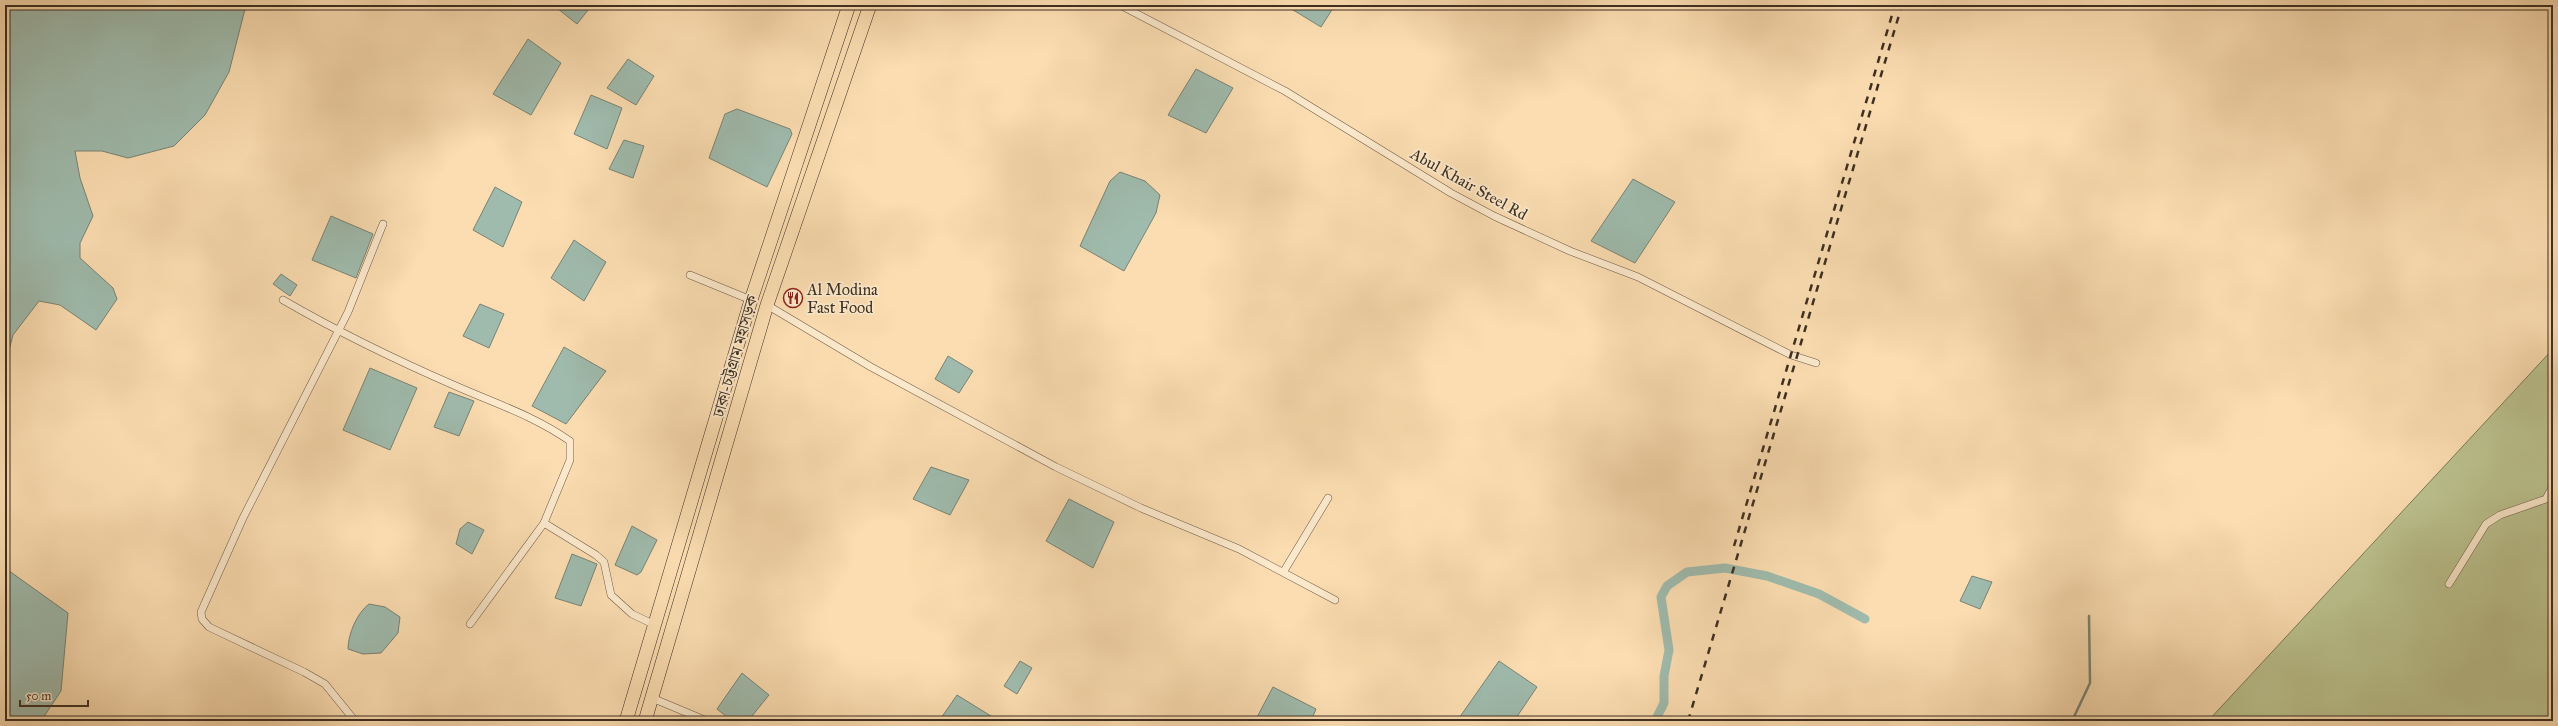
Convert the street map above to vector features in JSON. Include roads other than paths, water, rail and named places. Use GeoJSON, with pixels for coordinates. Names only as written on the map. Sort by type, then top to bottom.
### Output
{"type":"FeatureCollection","features":[{"type":"Feature","properties":{"kind":"highway","name":"ঢাকা-চট্টগ্রাম মহাসড়ক"},"geometry":{"type":"LineString","coordinates":[[626,721],[751,300],[849,5]]}},
{"type":"Feature","properties":{"kind":"highway","name":"ঢাকা-চট্টগ্রাম মহাসড়ক"},"geometry":{"type":"LineString","coordinates":[[645,721],[767,305],[870,5]]}},
{"type":"Feature","properties":{"kind":"street","name":"Abul Khair Steel Rd"},"geometry":{"type":"LineString","coordinates":[[1120,5],[1274,84],[1451,193],[1494,216],[1570,251],[1638,278],[1791,355],[1816,363]]}},
{"type":"Feature","properties":{"kind":"street"},"geometry":{"type":"LineString","coordinates":[[355,721],[325,684],[304,672],[209,626],[202,619],[201,612],[243,518],[348,312],[383,224]]}},
{"type":"Feature","properties":{"kind":"street"},"geometry":{"type":"LineString","coordinates":[[690,276],[751,300]]}},
{"type":"Feature","properties":{"kind":"street"},"geometry":{"type":"LineString","coordinates":[[283,300],[338,332],[451,384],[538,420],[570,441],[570,460],[544,523],[470,624]]}},
{"type":"Feature","properties":{"kind":"street"},"geometry":{"type":"LineString","coordinates":[[767,305],[871,367],[1056,467],[1141,508],[1239,549],[1284,571],[1335,600]]}},
{"type":"Feature","properties":{"kind":"street"},"geometry":{"type":"LineString","coordinates":[[2449,584],[2486,524],[2500,515],[2546,499],[2553,485],[2553,464]]}},
{"type":"Feature","properties":{"kind":"street"},"geometry":{"type":"LineString","coordinates":[[1284,571],[1328,498]]}},
{"type":"Feature","properties":{"kind":"street"},"geometry":{"type":"LineString","coordinates":[[544,523],[596,555],[604,562],[610,595],[632,614],[655,625]]}},
{"type":"Feature","properties":{"kind":"street"},"geometry":{"type":"LineString","coordinates":[[652,698],[707,721]]}},
{"type":"Feature","properties":{"kind":"waterway"},"geometry":{"type":"LineString","coordinates":[[1655,721],[1664,703],[1664,676],[1669,650],[1661,597],[1667,586],[1687,572],[1725,568],[1767,576],[1819,594],[1865,619]]}},
{"type":"Feature","properties":{"kind":"waterway"},"geometry":{"type":"LineString","coordinates":[[2072,721],[2090,683],[2089,616]]}},
{"type":"Feature","properties":{"kind":"railway"},"geometry":{"type":"LineString","coordinates":[[1734,546],[1895,5]]}},
{"type":"Feature","properties":{"kind":"railway"},"geometry":{"type":"LineString","coordinates":[[1688,721],[1902,5]]}},
{"type":"Feature","properties":{"kind":"place","name":"Al Modina Fast Food"},"geometry":{"type":"Point","coordinates":[793,298]}}]}
